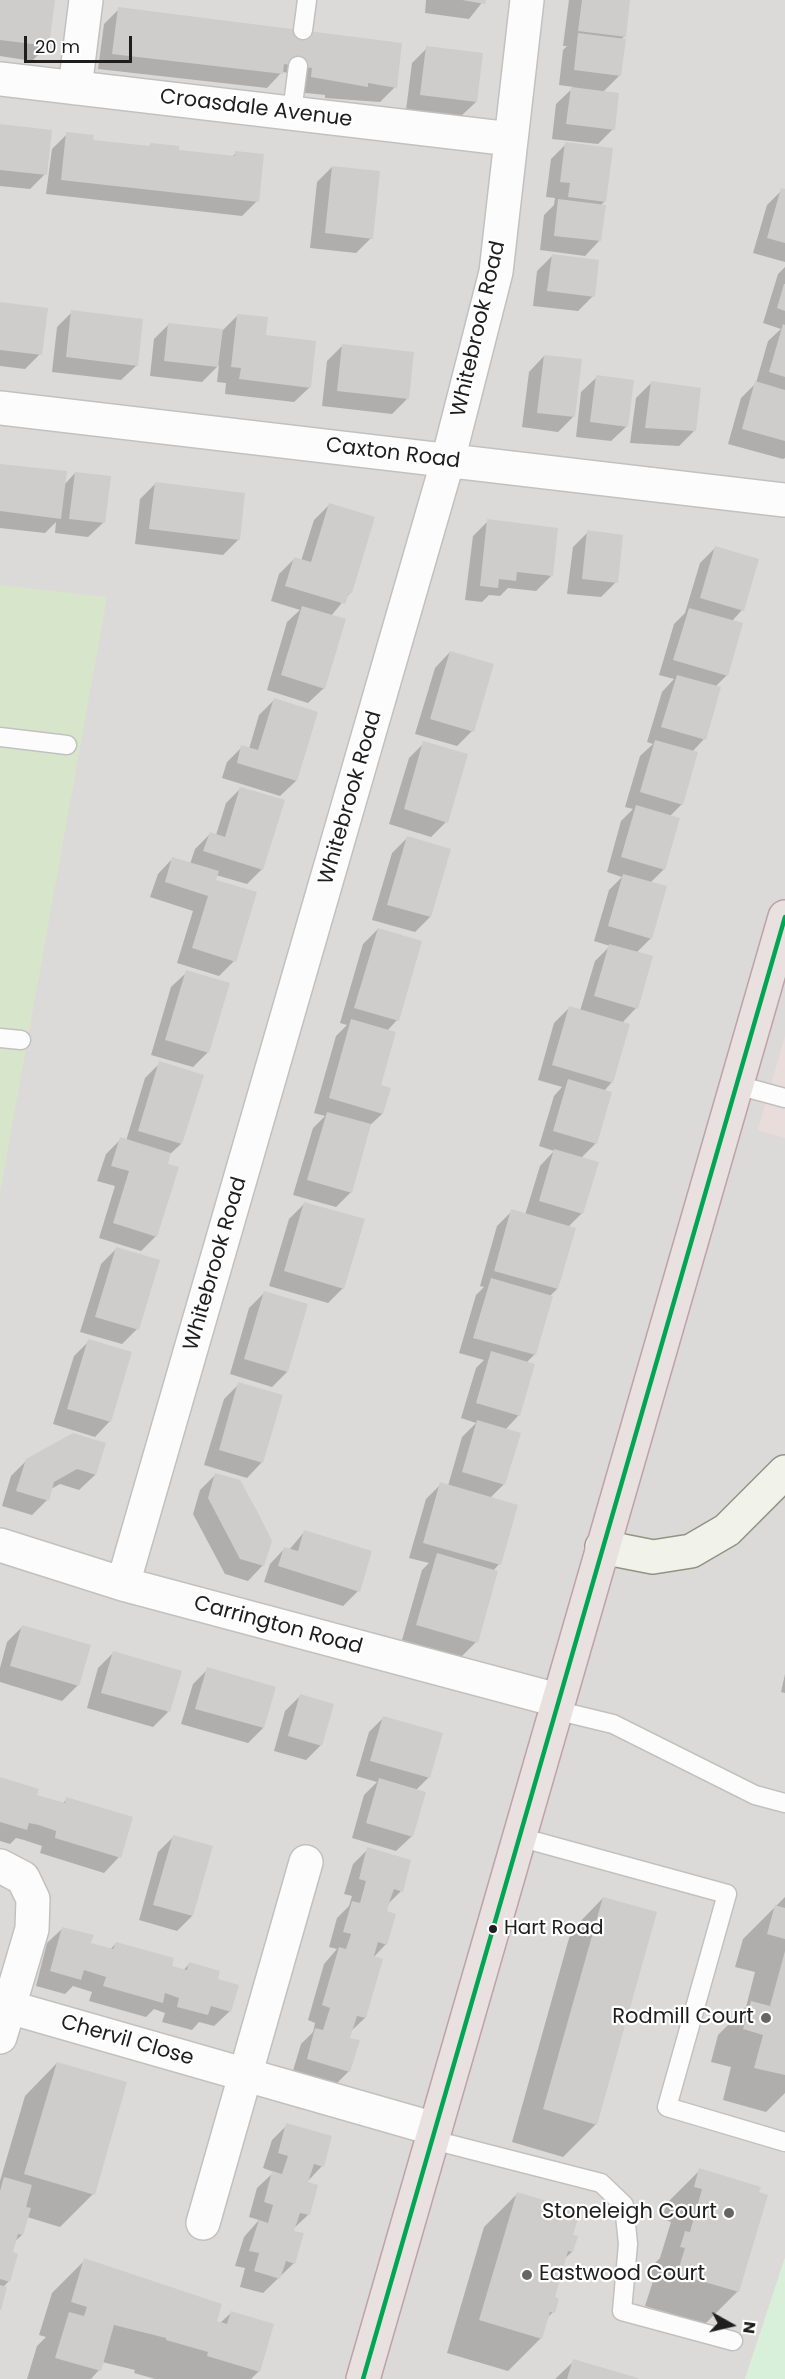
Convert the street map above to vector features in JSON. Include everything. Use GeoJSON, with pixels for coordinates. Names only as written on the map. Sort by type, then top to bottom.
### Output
{"type":"FeatureCollection","features":[{"type":"Feature","properties":{"kind":"highway"},"geometry":{"type":"LineString","coordinates":[[363,2379],[736,1084],[782,938]]}},
{"type":"Feature","properties":{"kind":"street"},"geometry":{"type":"LineString","coordinates":[[75,88],[86,0]]}},
{"type":"Feature","properties":{"kind":"street","name":"Whitebrook Road"},"geometry":{"type":"LineString","coordinates":[[123,1584],[448,460],[496,272],[527,0]]}},
{"type":"Feature","properties":{"kind":"street","name":"Croasdale Avenue"},"geometry":{"type":"LineString","coordinates":[[0,79],[511,139]]}},
{"type":"Feature","properties":{"kind":"street","name":"Caxton Road"},"geometry":{"type":"LineString","coordinates":[[0,408],[785,500]]}},
{"type":"Feature","properties":{"kind":"street"},"geometry":{"type":"LineString","coordinates":[[602,1547],[652,1557],[691,1551],[727,1530],[785,1472]]}},
{"type":"Feature","properties":{"kind":"street","name":"Carrington Road"},"geometry":{"type":"LineString","coordinates":[[0,1545],[123,1584],[556,1705]]}},
{"type":"Feature","properties":{"kind":"street"},"geometry":{"type":"LineString","coordinates":[[203,2223],[306,1862]]}},
{"type":"Feature","properties":{"kind":"street","name":"Chervil Close"},"geometry":{"type":"LineString","coordinates":[[0,1866],[23,1878],[33,1899],[32,1929],[4,2022],[245,2074],[434,2134]]}},
{"type":"Feature","properties":{"kind":"lane"},"geometry":{"type":"LineString","coordinates":[[303,30],[307,0]]}},
{"type":"Feature","properties":{"kind":"lane"},"geometry":{"type":"LineString","coordinates":[[292,112],[298,66]]}},
{"type":"Feature","properties":{"kind":"lane"},"geometry":{"type":"LineString","coordinates":[[0,737],[67,745]]}},
{"type":"Feature","properties":{"kind":"lane"},"geometry":{"type":"LineString","coordinates":[[0,1038],[21,1040]]}},
{"type":"Feature","properties":{"kind":"lane"},"geometry":{"type":"LineString","coordinates":[[736,1084],[785,1098]]}},
{"type":"Feature","properties":{"kind":"lane"},"geometry":{"type":"LineString","coordinates":[[556,1705],[613,1724],[755,1795],[785,1803]]}},
{"type":"Feature","properties":{"kind":"lane"},"geometry":{"type":"LineString","coordinates":[[519,1837],[727,1894],[667,2107],[785,2142]]}},
{"type":"Feature","properties":{"kind":"lane"},"geometry":{"type":"LineString","coordinates":[[434,2134],[602,2183],[624,2205],[628,2244],[622,2311],[733,2341]]}},
{"type":"Feature","properties":{"kind":"shaded area"},"geometry":{"type":"Polygon","coordinates":[[[0,0],[785,0],[785,2258],[745,2379],[0,2379],[0,0]]]}},
{"type":"Feature","properties":{"kind":"shaded area"},"geometry":{"type":"Polygon","coordinates":[[[785,1036],[785,1138],[758,1130],[785,1036]]]}},
{"type":"Feature","properties":{"kind":"green space"},"geometry":{"type":"Polygon","coordinates":[[[0,585],[107,597],[0,1193],[0,585]]]}},
{"type":"Feature","properties":{"kind":"green space"},"geometry":{"type":"Polygon","coordinates":[[[785,2258],[785,2379],[745,2379],[785,2258]]]}},
{"type":"Feature","properties":{"kind":"building"},"geometry":{"type":"Polygon","coordinates":[[[0,0],[55,0],[49,46],[0,40],[0,0]]]}},
{"type":"Feature","properties":{"kind":"building"},"geometry":{"type":"Polygon","coordinates":[[[462,0],[486,0],[485,4],[462,0]]]}},
{"type":"Feature","properties":{"kind":"building"},"geometry":{"type":"Polygon","coordinates":[[[582,0],[630,0],[626,37],[578,31],[582,0]]]}},
{"type":"Feature","properties":{"kind":"building"},"geometry":{"type":"Polygon","coordinates":[[[118,7],[402,43],[397,88],[368,83],[368,87],[311,77],[312,68],[284,64],[283,74],[112,54],[118,7]]]}},
{"type":"Feature","properties":{"kind":"building"},"geometry":{"type":"Polygon","coordinates":[[[578,33],[626,39],[621,76],[574,70],[578,33]]]}},
{"type":"Feature","properties":{"kind":"building"},"geometry":{"type":"Polygon","coordinates":[[[426,46],[483,53],[477,102],[420,95],[426,46]]]}},
{"type":"Feature","properties":{"kind":"building"},"geometry":{"type":"Polygon","coordinates":[[[571,87],[619,93],[615,130],[566,124],[571,87]]]}},
{"type":"Feature","properties":{"kind":"building"},"geometry":{"type":"Polygon","coordinates":[[[0,124],[52,130],[47,175],[0,170],[0,124]]]}},
{"type":"Feature","properties":{"kind":"building"},"geometry":{"type":"Polygon","coordinates":[[[66,132],[94,135],[93,140],[150,146],[151,143],[179,146],[179,150],[235,156],[235,151],[264,154],[259,202],[61,180],[66,132]]]}},
{"type":"Feature","properties":{"kind":"building"},"geometry":{"type":"Polygon","coordinates":[[[565,142],[613,148],[606,202],[568,197],[570,183],[560,182],[565,142]]]}},
{"type":"Feature","properties":{"kind":"building"},"geometry":{"type":"Polygon","coordinates":[[[332,166],[380,171],[373,239],[325,233],[332,166]]]}},
{"type":"Feature","properties":{"kind":"building"},"geometry":{"type":"Polygon","coordinates":[[[781,188],[785,189],[785,243],[767,238],[781,188]]]}},
{"type":"Feature","properties":{"kind":"building"},"geometry":{"type":"Polygon","coordinates":[[[558,199],[606,205],[601,241],[554,236],[558,199]]]}},
{"type":"Feature","properties":{"kind":"building"},"geometry":{"type":"Polygon","coordinates":[[[552,254],[599,260],[595,297],[547,291],[552,254]]]}},
{"type":"Feature","properties":{"kind":"building"},"geometry":{"type":"Polygon","coordinates":[[[785,284],[785,311],[777,308],[785,284]]]}},
{"type":"Feature","properties":{"kind":"building"},"geometry":{"type":"Polygon","coordinates":[[[0,302],[48,308],[42,355],[0,350],[0,302]]]}},
{"type":"Feature","properties":{"kind":"building"},"geometry":{"type":"Polygon","coordinates":[[[71,310],[143,319],[138,366],[66,357],[71,310]]]}},
{"type":"Feature","properties":{"kind":"building"},"geometry":{"type":"Polygon","coordinates":[[[237,314],[268,317],[266,335],[316,341],[311,388],[239,379],[241,368],[231,367],[237,314]]]}},
{"type":"Feature","properties":{"kind":"building"},"geometry":{"type":"Polygon","coordinates":[[[168,323],[223,329],[218,367],[164,361],[168,323]]]}},
{"type":"Feature","properties":{"kind":"building"},"geometry":{"type":"Polygon","coordinates":[[[783,324],[785,325],[785,377],[769,372],[783,324]]]}},
{"type":"Feature","properties":{"kind":"building"},"geometry":{"type":"Polygon","coordinates":[[[342,344],[414,352],[409,399],[337,391],[342,344]]]}},
{"type":"Feature","properties":{"kind":"building"},"geometry":{"type":"Polygon","coordinates":[[[544,355],[582,359],[575,417],[537,413],[544,355]]]}},
{"type":"Feature","properties":{"kind":"building"},"geometry":{"type":"Polygon","coordinates":[[[596,375],[634,380],[628,427],[590,422],[596,375]]]}},
{"type":"Feature","properties":{"kind":"building"},"geometry":{"type":"Polygon","coordinates":[[[651,381],[701,388],[696,431],[645,428],[651,381]]]}},
{"type":"Feature","properties":{"kind":"building"},"geometry":{"type":"Polygon","coordinates":[[[755,381],[785,390],[785,441],[742,429],[755,381]]]}},
{"type":"Feature","properties":{"kind":"building"},"geometry":{"type":"Polygon","coordinates":[[[0,464],[67,471],[61,519],[0,511],[0,464]]]}},
{"type":"Feature","properties":{"kind":"building"},"geometry":{"type":"Polygon","coordinates":[[[75,472],[111,476],[105,523],[69,519],[75,472]]]}},
{"type":"Feature","properties":{"kind":"building"},"geometry":{"type":"Polygon","coordinates":[[[155,482],[245,493],[240,540],[149,529],[155,482]]]}},
{"type":"Feature","properties":{"kind":"building"},"geometry":{"type":"Polygon","coordinates":[[[329,503],[375,517],[352,593],[349,593],[345,604],[285,586],[294,557],[311,562],[329,503]]]}},
{"type":"Feature","properties":{"kind":"building"},"geometry":{"type":"Polygon","coordinates":[[[487,519],[558,528],[553,576],[517,572],[516,581],[499,579],[498,588],[480,586],[487,519]]]}},
{"type":"Feature","properties":{"kind":"building"},"geometry":{"type":"Polygon","coordinates":[[[587,530],[623,535],[618,583],[582,579],[587,530]]]}},
{"type":"Feature","properties":{"kind":"building"},"geometry":{"type":"Polygon","coordinates":[[[715,546],[759,559],[744,611],[700,598],[715,546]]]}},
{"type":"Feature","properties":{"kind":"building"},"geometry":{"type":"Polygon","coordinates":[[[302,606],[346,619],[325,689],[281,675],[302,606]]]}},
{"type":"Feature","properties":{"kind":"building"},"geometry":{"type":"Polygon","coordinates":[[[689,608],[743,623],[728,676],[673,660],[689,608]]]}},
{"type":"Feature","properties":{"kind":"building"},"geometry":{"type":"Polygon","coordinates":[[[450,651],[494,664],[474,732],[430,719],[450,651]]]}},
{"type":"Feature","properties":{"kind":"building"},"geometry":{"type":"Polygon","coordinates":[[[677,675],[721,687],[706,740],[661,727],[677,675]]]}},
{"type":"Feature","properties":{"kind":"building"},"geometry":{"type":"Polygon","coordinates":[[[274,698],[318,712],[297,781],[237,763],[241,745],[258,750],[274,698]]]}},
{"type":"Feature","properties":{"kind":"building"},"geometry":{"type":"Polygon","coordinates":[[[655,740],[698,752],[683,805],[640,792],[655,740]]]}},
{"type":"Feature","properties":{"kind":"building"},"geometry":{"type":"Polygon","coordinates":[[[423,741],[468,754],[448,823],[404,809],[423,741]]]}},
{"type":"Feature","properties":{"kind":"building"},"geometry":{"type":"Polygon","coordinates":[[[240,787],[285,800],[263,870],[203,851],[210,832],[225,837],[240,787]]]}},
{"type":"Feature","properties":{"kind":"building"},"geometry":{"type":"Polygon","coordinates":[[[636,805],[680,818],[665,870],[621,857],[636,805]]]}},
{"type":"Feature","properties":{"kind":"building"},"geometry":{"type":"Polygon","coordinates":[[[407,836],[451,849],[431,917],[387,905],[407,836]]]}},
{"type":"Feature","properties":{"kind":"building"},"geometry":{"type":"Polygon","coordinates":[[[172,857],[219,871],[216,880],[257,892],[236,962],[192,948],[208,896],[165,882],[172,857]]]}},
{"type":"Feature","properties":{"kind":"building"},"geometry":{"type":"Polygon","coordinates":[[[623,874],[667,886],[652,939],[608,926],[623,874]]]}},
{"type":"Feature","properties":{"kind":"building"},"geometry":{"type":"Polygon","coordinates":[[[378,928],[422,941],[399,1021],[354,1008],[378,928]]]}},
{"type":"Feature","properties":{"kind":"building"},"geometry":{"type":"Polygon","coordinates":[[[609,944],[653,956],[638,1009],[594,996],[609,944]]]}},
{"type":"Feature","properties":{"kind":"building"},"geometry":{"type":"Polygon","coordinates":[[[186,970],[230,983],[209,1053],[165,1040],[186,970]]]}},
{"type":"Feature","properties":{"kind":"building"},"geometry":{"type":"Polygon","coordinates":[[[569,1006],[630,1024],[613,1083],[552,1065],[569,1006]]]}},
{"type":"Feature","properties":{"kind":"building"},"geometry":{"type":"Polygon","coordinates":[[[351,1019],[396,1032],[381,1085],[391,1088],[383,1114],[329,1098],[351,1019]]]}},
{"type":"Feature","properties":{"kind":"building"},"geometry":{"type":"Polygon","coordinates":[[[159,1061],[204,1075],[182,1144],[138,1131],[159,1061]]]}},
{"type":"Feature","properties":{"kind":"building"},"geometry":{"type":"Polygon","coordinates":[[[568,1079],[612,1092],[597,1144],[553,1131],[568,1079]]]}},
{"type":"Feature","properties":{"kind":"building"},"geometry":{"type":"Polygon","coordinates":[[[327,1112],[371,1124],[352,1193],[307,1180],[327,1112]]]}},
{"type":"Feature","properties":{"kind":"building"},"geometry":{"type":"Polygon","coordinates":[[[120,1137],[171,1153],[168,1164],[179,1167],[157,1237],[113,1223],[129,1171],[111,1166],[120,1137]]]}},
{"type":"Feature","properties":{"kind":"building"},"geometry":{"type":"Polygon","coordinates":[[[554,1149],[599,1162],[583,1214],[539,1201],[554,1149]]]}},
{"type":"Feature","properties":{"kind":"building"},"geometry":{"type":"Polygon","coordinates":[[[304,1202],[365,1219],[344,1289],[284,1271],[304,1202]]]}},
{"type":"Feature","properties":{"kind":"building"},"geometry":{"type":"Polygon","coordinates":[[[511,1209],[576,1228],[558,1289],[494,1271],[511,1209]]]}},
{"type":"Feature","properties":{"kind":"building"},"geometry":{"type":"Polygon","coordinates":[[[116,1247],[160,1260],[139,1330],[95,1317],[116,1247]]]}},
{"type":"Feature","properties":{"kind":"building"},"geometry":{"type":"Polygon","coordinates":[[[491,1278],[553,1296],[536,1355],[473,1338],[491,1278]]]}},
{"type":"Feature","properties":{"kind":"building"},"geometry":{"type":"Polygon","coordinates":[[[264,1291],[308,1304],[288,1372],[244,1359],[264,1291]]]}},
{"type":"Feature","properties":{"kind":"building"},"geometry":{"type":"Polygon","coordinates":[[[88,1339],[132,1352],[111,1422],[67,1409],[88,1339]]]}},
{"type":"Feature","properties":{"kind":"building"},"geometry":{"type":"Polygon","coordinates":[[[491,1351],[535,1364],[520,1416],[476,1403],[491,1351]]]}},
{"type":"Feature","properties":{"kind":"building"},"geometry":{"type":"Polygon","coordinates":[[[238,1382],[283,1395],[263,1463],[219,1450],[238,1382]]]}},
{"type":"Feature","properties":{"kind":"building"},"geometry":{"type":"Polygon","coordinates":[[[477,1420],[521,1433],[505,1485],[462,1472],[477,1420]]]}},
{"type":"Feature","properties":{"kind":"building"},"geometry":{"type":"Polygon","coordinates":[[[73,1433],[106,1443],[96,1475],[77,1469],[54,1482],[49,1501],[16,1491],[26,1459],[73,1433]]]}},
{"type":"Feature","properties":{"kind":"building"},"geometry":{"type":"Polygon","coordinates":[[[215,1473],[240,1480],[257,1511],[272,1541],[264,1566],[240,1559],[208,1498],[215,1473]]]}},
{"type":"Feature","properties":{"kind":"building"},"geometry":{"type":"Polygon","coordinates":[[[440,1482],[518,1505],[501,1565],[423,1543],[440,1482]]]}},
{"type":"Feature","properties":{"kind":"building"},"geometry":{"type":"Polygon","coordinates":[[[304,1530],[372,1551],[360,1592],[278,1566],[284,1547],[298,1551],[304,1530]]]}},
{"type":"Feature","properties":{"kind":"building"},"geometry":{"type":"Polygon","coordinates":[[[437,1553],[498,1571],[478,1643],[416,1625],[437,1553]]]}},
{"type":"Feature","properties":{"kind":"building"},"geometry":{"type":"Polygon","coordinates":[[[22,1625],[91,1645],[79,1686],[10,1666],[22,1625]]]}},
{"type":"Feature","properties":{"kind":"building"},"geometry":{"type":"Polygon","coordinates":[[[113,1651],[182,1671],[170,1712],[101,1693],[113,1651]]]}},
{"type":"Feature","properties":{"kind":"building"},"geometry":{"type":"Polygon","coordinates":[[[207,1667],[276,1687],[264,1728],[195,1709],[207,1667]]]}},
{"type":"Feature","properties":{"kind":"building"},"geometry":{"type":"Polygon","coordinates":[[[300,1694],[334,1704],[322,1746],[288,1736],[300,1694]]]}},
{"type":"Feature","properties":{"kind":"building"},"geometry":{"type":"Polygon","coordinates":[[[383,1716],[443,1733],[430,1778],[370,1761],[383,1716]]]}},
{"type":"Feature","properties":{"kind":"building"},"geometry":{"type":"Polygon","coordinates":[[[0,1777],[39,1789],[37,1795],[65,1803],[66,1797],[133,1817],[121,1858],[55,1838],[56,1831],[39,1825],[29,1823],[27,1830],[0,1822],[0,1777]]]}},
{"type":"Feature","properties":{"kind":"building"},"geometry":{"type":"Polygon","coordinates":[[[379,1778],[426,1792],[413,1837],[366,1823],[379,1778]]]}},
{"type":"Feature","properties":{"kind":"building"},"geometry":{"type":"Polygon","coordinates":[[[173,1835],[213,1846],[193,1916],[153,1905],[173,1835]]]}},
{"type":"Feature","properties":{"kind":"building"},"geometry":{"type":"Polygon","coordinates":[[[367,1847],[411,1860],[403,1892],[394,1889],[390,1900],[387,1911],[396,1914],[387,1945],[378,1942],[374,1956],[383,1959],[366,2018],[357,2016],[350,2038],[360,2040],[350,2072],[307,2059],[315,2028],[323,2030],[330,2008],[322,2005],[339,1947],[346,1949],[351,1934],[343,1932],[352,1901],[360,1903],[366,1881],[359,1879],[367,1847]]]}},
{"type":"Feature","properties":{"kind":"building"},"geometry":{"type":"Polygon","coordinates":[[[603,1897],[657,1912],[597,2125],[543,2109],[603,1897]]]}},
{"type":"Feature","properties":{"kind":"building"},"geometry":{"type":"Polygon","coordinates":[[[775,1905],[785,1908],[785,1939],[767,1934],[775,1905]]]}},
{"type":"Feature","properties":{"kind":"building"},"geometry":{"type":"Polygon","coordinates":[[[62,1927],[94,1935],[91,1943],[113,1949],[116,1942],[174,1958],[172,1966],[187,1970],[189,1962],[220,1971],[218,1979],[239,1985],[231,2012],[211,2006],[208,2015],[177,2007],[179,1998],[165,1993],[163,2003],[103,1986],[106,1977],[84,1970],[81,1980],[50,1971],[62,1927]]]}},
{"type":"Feature","properties":{"kind":"building","name":"Rodmill Court"},"geometry":{"type":"Polygon","coordinates":[[[785,1951],[785,2075],[754,2068],[763,2035],[743,2029],[751,2001],[770,2006],[785,1951]]]}},
{"type":"Feature","properties":{"kind":"building"},"geometry":{"type":"Polygon","coordinates":[[[57,2062],[127,2082],[95,2195],[24,2174],[57,2062]]]}},
{"type":"Feature","properties":{"kind":"building"},"geometry":{"type":"Polygon","coordinates":[[[286,2123],[332,2136],[324,2167],[314,2164],[308,2182],[318,2185],[310,2215],[300,2213],[294,2231],[304,2233],[295,2264],[286,2261],[280,2279],[254,2271],[259,2253],[249,2251],[259,2220],[268,2223],[273,2205],[264,2202],[272,2171],[282,2174],[288,2156],[278,2153],[286,2123]]]}},
{"type":"Feature","properties":{"kind":"building","name":"Stoneleigh Court"},"geometry":{"type":"Polygon","coordinates":[[[699,2168],[761,2187],[759,2192],[768,2195],[739,2292],[677,2274],[685,2248],[680,2247],[685,2231],[690,2232],[702,2189],[694,2187],[699,2168]]]}},
{"type":"Feature","properties":{"kind":"building"},"geometry":{"type":"Polygon","coordinates":[[[4,2177],[32,2185],[26,2207],[31,2208],[23,2235],[18,2234],[13,2252],[18,2254],[10,2282],[0,2279],[0,2191],[4,2177]]]}},
{"type":"Feature","properties":{"kind":"building","name":"Eastwood Court"},"geometry":{"type":"Polygon","coordinates":[[[517,2192],[580,2211],[573,2235],[578,2236],[573,2252],[568,2251],[555,2297],[559,2299],[555,2313],[550,2312],[542,2339],[479,2320],[517,2192]]]}},
{"type":"Feature","properties":{"kind":"building"},"geometry":{"type":"Polygon","coordinates":[[[84,2258],[222,2304],[217,2321],[227,2324],[231,2311],[274,2324],[260,2372],[207,2356],[208,2352],[166,2340],[166,2338],[114,2325],[101,2371],[55,2358],[69,2312],[84,2316],[87,2307],[71,2302],[84,2258]]]}},
{"type":"Feature","properties":{"kind":"building"},"geometry":{"type":"Polygon","coordinates":[[[0,2285],[7,2287],[1,2310],[0,2310],[0,2285]]]}},
{"type":"Feature","properties":{"kind":"building"},"geometry":{"type":"Polygon","coordinates":[[[573,2359],[638,2378],[638,2379],[567,2379],[573,2359]]]}},
{"type":"Feature","properties":{"kind":"transit line"},"geometry":{"type":"LineString","coordinates":[[363,2379],[785,917]]}},
{"type":"Feature","properties":{"kind":"place","name":"Hart Road"},"geometry":{"type":"Point","coordinates":[493,1929]}},
{"type":"Feature","properties":{"kind":"place","name":"Rodmill Court"},"geometry":{"type":"Point","coordinates":[766,2018]}},
{"type":"Feature","properties":{"kind":"place","name":"Stoneleigh Court"},"geometry":{"type":"Point","coordinates":[729,2213]}},
{"type":"Feature","properties":{"kind":"place","name":"Eastwood Court"},"geometry":{"type":"Point","coordinates":[527,2275]}}]}
